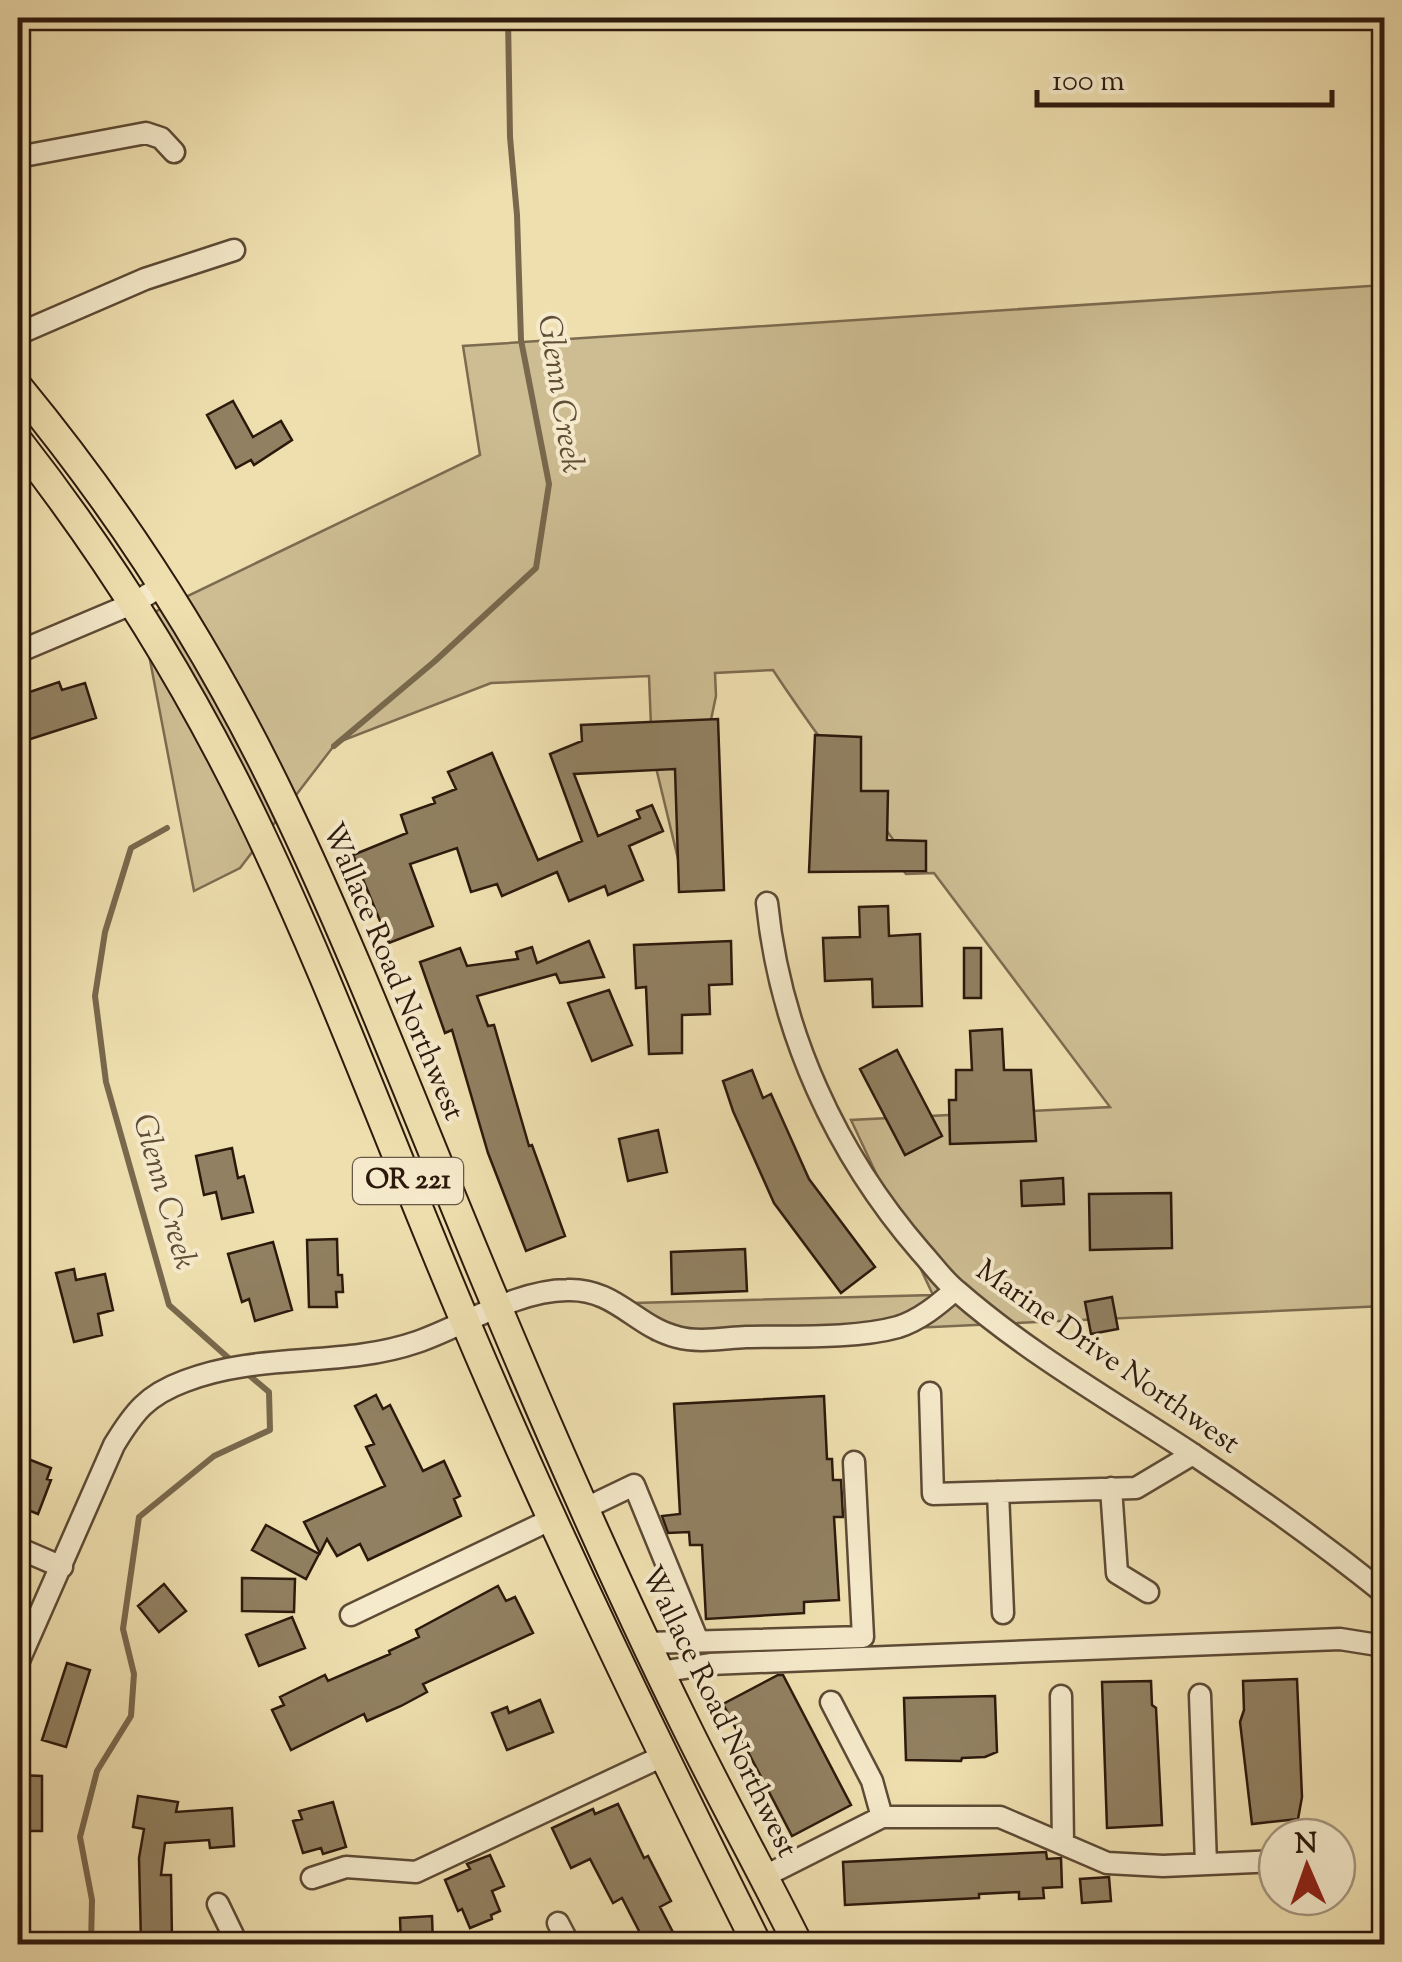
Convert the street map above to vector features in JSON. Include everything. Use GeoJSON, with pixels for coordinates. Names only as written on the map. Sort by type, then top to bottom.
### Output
{"type":"FeatureCollection","features":[{"type":"Feature","properties":{"kind":"main road","name":"Wallace Road Northwest"},"geometry":{"type":"LineString","coordinates":[[18,387],[111,508],[162,584],[282,798],[385,1032],[584,1509],[660,1672],[798,1944]]}},
{"type":"Feature","properties":{"kind":"main road","name":"OR 221"},"geometry":{"type":"LineString","coordinates":[[18,441],[134,603],[200,714],[250,812],[345,1028],[550,1520],[757,1944]]}},
{"type":"Feature","properties":{"kind":"street"},"geometry":{"type":"LineString","coordinates":[[18,157],[146,133],[161,138],[174,152]]}},
{"type":"Feature","properties":{"kind":"street"},"geometry":{"type":"LineString","coordinates":[[18,334],[145,279],[234,250]]}},
{"type":"Feature","properties":{"kind":"street"},"geometry":{"type":"LineString","coordinates":[[18,652],[134,603],[162,584]]}},
{"type":"Feature","properties":{"kind":"street","name":"Marine Drive Northwest"},"geometry":{"type":"LineString","coordinates":[[767,903],[784,1000],[798,1045],[824,1104],[866,1180],[905,1233],[955,1290],[1095,1393],[1193,1454],[1326,1546],[1384,1593]]}},
{"type":"Feature","properties":{"kind":"street"},"geometry":{"type":"LineString","coordinates":[[21,1655],[114,1445],[134,1412],[161,1391],[215,1372],[260,1364],[381,1353],[419,1342],[497,1308],[567,1290],[612,1299],[659,1330],[679,1338],[802,1336],[898,1327],[917,1319],[955,1290]]}},
{"type":"Feature","properties":{"kind":"street"},"geometry":{"type":"LineString","coordinates":[[930,1393],[933,1494],[1136,1488],[1193,1454]]}},
{"type":"Feature","properties":{"kind":"street"},"geometry":{"type":"LineString","coordinates":[[646,1643],[862,1636],[854,1462]]}},
{"type":"Feature","properties":{"kind":"street"},"geometry":{"type":"LineString","coordinates":[[584,1509],[634,1485],[698,1641]]}},
{"type":"Feature","properties":{"kind":"street"},"geometry":{"type":"LineString","coordinates":[[1111,1488],[1118,1573],[1148,1592]]}},
{"type":"Feature","properties":{"kind":"street"},"geometry":{"type":"LineString","coordinates":[[998,1492],[1003,1612]]}},
{"type":"Feature","properties":{"kind":"street"},"geometry":{"type":"LineString","coordinates":[[351,1615],[550,1520]]}},
{"type":"Feature","properties":{"kind":"street"},"geometry":{"type":"LineString","coordinates":[[18,1548],[62,1567]]}},
{"type":"Feature","properties":{"kind":"street"},"geometry":{"type":"LineString","coordinates":[[660,1672],[710,1664],[1340,1639],[1384,1646]]}},
{"type":"Feature","properties":{"kind":"street"},"geometry":{"type":"LineString","coordinates":[[1200,1695],[1206,1864]]}},
{"type":"Feature","properties":{"kind":"street"},"geometry":{"type":"LineString","coordinates":[[1060,1696],[1063,1844]]}},
{"type":"Feature","properties":{"kind":"street"},"geometry":{"type":"LineString","coordinates":[[832,1702],[872,1782],[882,1817]]}},
{"type":"Feature","properties":{"kind":"street"},"geometry":{"type":"LineString","coordinates":[[312,1878],[346,1867],[416,1872],[663,1756]]}},
{"type":"Feature","properties":{"kind":"street"},"geometry":{"type":"LineString","coordinates":[[764,1878],[882,1817],[1000,1817],[1108,1863],[1257,1862]]}},
{"type":"Feature","properties":{"kind":"street"},"geometry":{"type":"LineString","coordinates":[[218,1904],[234,1944]]}},
{"type":"Feature","properties":{"kind":"street"},"geometry":{"type":"LineString","coordinates":[[558,1923],[569,1944]]}},
{"type":"Feature","properties":{"kind":"shaded area"},"geometry":{"type":"Polygon","coordinates":[[[1384,285],[1384,1306],[652,1340],[634,1303],[933,1295],[851,1120],[1110,1107],[934,873],[906,874],[898,863],[903,854],[773,670],[715,673],[716,696],[680,867],[652,751],[649,676],[491,683],[336,743],[240,868],[194,891],[142,618],[480,455],[463,346],[1384,285]]]}},
{"type":"Feature","properties":{"kind":"building"},"geometry":{"type":"Polygon","coordinates":[[[233,401],[253,437],[281,421],[292,440],[254,465],[251,460],[236,468],[207,415],[233,401]]]}},
{"type":"Feature","properties":{"kind":"building"},"geometry":{"type":"Polygon","coordinates":[[[59,682],[62,690],[85,683],[96,718],[18,743],[18,696],[59,682]]]}},
{"type":"Feature","properties":{"kind":"building"},"geometry":{"type":"Polygon","coordinates":[[[718,719],[724,890],[679,892],[675,769],[574,774],[598,836],[640,818],[637,811],[652,805],[663,831],[629,846],[643,880],[608,895],[605,886],[569,901],[557,872],[502,896],[497,884],[471,892],[457,848],[410,864],[433,926],[389,943],[353,855],[407,833],[401,815],[435,803],[433,798],[456,789],[448,772],[492,753],[538,860],[582,841],[550,754],[582,741],[581,725],[718,719]]]}},
{"type":"Feature","properties":{"kind":"building"},"geometry":{"type":"Polygon","coordinates":[[[815,735],[861,737],[861,791],[888,791],[887,840],[926,841],[926,871],[809,872],[815,735]]]}},
{"type":"Feature","properties":{"kind":"building"},"geometry":{"type":"Polygon","coordinates":[[[888,906],[889,936],[920,934],[922,1006],[873,1007],[872,979],[825,981],[823,938],[860,937],[859,907],[888,906]]]}},
{"type":"Feature","properties":{"kind":"building"},"geometry":{"type":"Polygon","coordinates":[[[589,941],[604,977],[560,983],[556,974],[477,996],[488,1026],[494,1025],[529,1146],[532,1145],[565,1236],[526,1251],[488,1153],[452,1030],[445,1033],[420,962],[460,948],[467,966],[518,959],[516,952],[532,947],[537,963],[589,941]]]}},
{"type":"Feature","properties":{"kind":"building"},"geometry":{"type":"Polygon","coordinates":[[[731,941],[732,984],[709,985],[710,1014],[682,1015],[682,1053],[649,1054],[646,987],[636,988],[634,945],[731,941]]]}},
{"type":"Feature","properties":{"kind":"building"},"geometry":{"type":"Polygon","coordinates":[[[964,948],[981,948],[981,998],[964,998],[964,948]]]}},
{"type":"Feature","properties":{"kind":"building"},"geometry":{"type":"Polygon","coordinates":[[[609,990],[632,1045],[592,1061],[568,1003],[609,990]]]}},
{"type":"Feature","properties":{"kind":"building"},"geometry":{"type":"Polygon","coordinates":[[[1002,1029],[1004,1070],[1031,1070],[1036,1141],[950,1144],[949,1100],[956,1100],[956,1070],[972,1070],[970,1031],[1002,1029]]]}},
{"type":"Feature","properties":{"kind":"building"},"geometry":{"type":"Polygon","coordinates":[[[897,1050],[942,1136],[905,1155],[860,1069],[897,1050]]]}},
{"type":"Feature","properties":{"kind":"building"},"geometry":{"type":"Polygon","coordinates":[[[752,1070],[763,1098],[771,1094],[809,1179],[875,1267],[841,1293],[774,1203],[733,1111],[723,1081],[752,1070]]]}},
{"type":"Feature","properties":{"kind":"building"},"geometry":{"type":"Polygon","coordinates":[[[658,1130],[667,1172],[628,1181],[619,1139],[658,1130]]]}},
{"type":"Feature","properties":{"kind":"building"},"geometry":{"type":"Polygon","coordinates":[[[232,1148],[238,1178],[244,1176],[253,1212],[222,1219],[216,1192],[204,1195],[196,1156],[232,1148]]]}},
{"type":"Feature","properties":{"kind":"building"},"geometry":{"type":"Polygon","coordinates":[[[1063,1178],[1064,1204],[1022,1206],[1021,1181],[1063,1178]]]}},
{"type":"Feature","properties":{"kind":"building"},"geometry":{"type":"Polygon","coordinates":[[[1171,1193],[1172,1248],[1090,1250],[1089,1194],[1171,1193]]]}},
{"type":"Feature","properties":{"kind":"building"},"geometry":{"type":"Polygon","coordinates":[[[337,1239],[338,1275],[342,1275],[343,1292],[336,1292],[337,1307],[309,1307],[307,1240],[337,1239]]]}},
{"type":"Feature","properties":{"kind":"building"},"geometry":{"type":"Polygon","coordinates":[[[273,1242],[292,1310],[255,1321],[249,1299],[242,1302],[228,1254],[273,1242]]]}},
{"type":"Feature","properties":{"kind":"building"},"geometry":{"type":"Polygon","coordinates":[[[745,1249],[747,1291],[672,1294],[671,1252],[745,1249]]]}},
{"type":"Feature","properties":{"kind":"building"},"geometry":{"type":"Polygon","coordinates":[[[74,1269],[76,1280],[105,1274],[113,1310],[98,1314],[102,1335],[74,1342],[56,1273],[74,1269]]]}},
{"type":"Feature","properties":{"kind":"building"},"geometry":{"type":"Polygon","coordinates":[[[1112,1297],[1118,1329],[1091,1334],[1085,1302],[1112,1297]]]}},
{"type":"Feature","properties":{"kind":"building"},"geometry":{"type":"Polygon","coordinates":[[[376,1395],[383,1409],[390,1405],[423,1471],[444,1461],[460,1496],[454,1499],[461,1516],[368,1560],[360,1544],[337,1556],[327,1539],[320,1553],[304,1522],[385,1486],[366,1447],[374,1444],[355,1406],[376,1395]]]}},
{"type":"Feature","properties":{"kind":"building"},"geometry":{"type":"Polygon","coordinates":[[[824,1396],[827,1459],[832,1459],[833,1480],[841,1480],[843,1517],[834,1517],[839,1600],[804,1602],[804,1613],[706,1619],[702,1545],[690,1545],[689,1532],[668,1533],[662,1516],[680,1514],[674,1404],[824,1396]]]}},
{"type":"Feature","properties":{"kind":"building"},"geometry":{"type":"Polygon","coordinates":[[[18,1455],[51,1468],[47,1479],[51,1480],[38,1514],[18,1506],[18,1455]]]}},
{"type":"Feature","properties":{"kind":"building"},"geometry":{"type":"Polygon","coordinates":[[[266,1525],[319,1554],[306,1579],[252,1550],[266,1525]]]}},
{"type":"Feature","properties":{"kind":"building"},"geometry":{"type":"Polygon","coordinates":[[[242,1578],[295,1579],[294,1612],[242,1611],[242,1578]]]}},
{"type":"Feature","properties":{"kind":"building"},"geometry":{"type":"Polygon","coordinates":[[[164,1584],[186,1611],[159,1632],[138,1606],[164,1584]]]}},
{"type":"Feature","properties":{"kind":"building"},"geometry":{"type":"Polygon","coordinates":[[[498,1586],[506,1601],[515,1597],[533,1633],[423,1684],[427,1692],[401,1706],[367,1721],[364,1714],[291,1750],[272,1710],[284,1705],[280,1697],[325,1675],[328,1681],[390,1654],[389,1651],[419,1637],[416,1630],[498,1586]]]}},
{"type":"Feature","properties":{"kind":"building"},"geometry":{"type":"Polygon","coordinates":[[[292,1617],[305,1648],[259,1666],[246,1635],[292,1617]]]}},
{"type":"Feature","properties":{"kind":"building"},"geometry":{"type":"Polygon","coordinates":[[[67,1663],[90,1670],[66,1747],[42,1740],[67,1663]]]}},
{"type":"Feature","properties":{"kind":"building"},"geometry":{"type":"Polygon","coordinates":[[[783,1675],[851,1805],[792,1836],[723,1704],[783,1675]]]}},
{"type":"Feature","properties":{"kind":"building"},"geometry":{"type":"Polygon","coordinates":[[[1297,1679],[1302,1797],[1298,1817],[1257,1817],[1257,1823],[1252,1824],[1240,1722],[1244,1710],[1243,1681],[1297,1679]]]}},
{"type":"Feature","properties":{"kind":"building"},"geometry":{"type":"Polygon","coordinates":[[[1151,1681],[1162,1825],[1107,1828],[1102,1682],[1151,1681]]]}},
{"type":"Feature","properties":{"kind":"building"},"geometry":{"type":"Polygon","coordinates":[[[995,1696],[997,1752],[961,1761],[906,1760],[904,1698],[995,1696]]]}},
{"type":"Feature","properties":{"kind":"building"},"geometry":{"type":"Polygon","coordinates":[[[540,1700],[553,1732],[507,1750],[492,1713],[507,1707],[509,1713],[540,1700]]]}},
{"type":"Feature","properties":{"kind":"building"},"geometry":{"type":"Polygon","coordinates":[[[18,1775],[42,1776],[42,1831],[18,1831],[18,1775]]]}},
{"type":"Feature","properties":{"kind":"building"},"geometry":{"type":"Polygon","coordinates":[[[138,1796],[178,1802],[176,1812],[232,1808],[234,1846],[210,1848],[209,1840],[165,1843],[161,1875],[171,1875],[172,1941],[141,1942],[139,1858],[144,1829],[133,1827],[138,1796]]]}},
{"type":"Feature","properties":{"kind":"building"},"geometry":{"type":"Polygon","coordinates":[[[333,1802],[346,1847],[323,1854],[321,1848],[303,1853],[293,1821],[302,1819],[299,1811],[333,1802]]]}},
{"type":"Feature","properties":{"kind":"building"},"geometry":{"type":"Polygon","coordinates":[[[618,1804],[644,1858],[648,1856],[671,1901],[660,1907],[679,1944],[612,1944],[639,1931],[622,1898],[613,1903],[590,1859],[571,1868],[552,1828],[593,1809],[595,1814],[618,1804]]]}},
{"type":"Feature","properties":{"kind":"building"},"geometry":{"type":"Polygon","coordinates":[[[1046,1852],[1047,1859],[1061,1858],[1062,1887],[1043,1888],[1044,1898],[1019,1899],[1019,1892],[979,1894],[979,1898],[845,1905],[843,1862],[1046,1852]]]}},
{"type":"Feature","properties":{"kind":"building"},"geometry":{"type":"Polygon","coordinates":[[[490,1855],[504,1886],[492,1891],[500,1911],[491,1915],[492,1919],[470,1928],[445,1880],[470,1869],[467,1864],[490,1855]]]}},
{"type":"Feature","properties":{"kind":"building"},"geometry":{"type":"Polygon","coordinates":[[[1109,1877],[1111,1901],[1082,1903],[1080,1879],[1109,1877]]]}},
{"type":"Feature","properties":{"kind":"building"},"geometry":{"type":"Polygon","coordinates":[[[432,1916],[433,1944],[401,1944],[400,1918],[432,1916]]]}},
{"type":"Feature","properties":{"kind":"waterway","name":"Glenn Creek"},"geometry":{"type":"LineString","coordinates":[[334,746],[435,661],[536,568],[549,484],[521,340],[508,18]]}},
{"type":"Feature","properties":{"kind":"waterway","name":"Glenn Creek"},"geometry":{"type":"LineString","coordinates":[[167,828],[131,848],[105,932],[95,996],[106,1082],[169,1305],[233,1362]]}},
{"type":"Feature","properties":{"kind":"waterway","name":"Glenn Creek"},"geometry":{"type":"LineString","coordinates":[[91,1944],[92,1900],[80,1837],[97,1771],[131,1716],[134,1674],[123,1629],[139,1517],[214,1456],[270,1430],[269,1392],[243,1370]]}}]}
